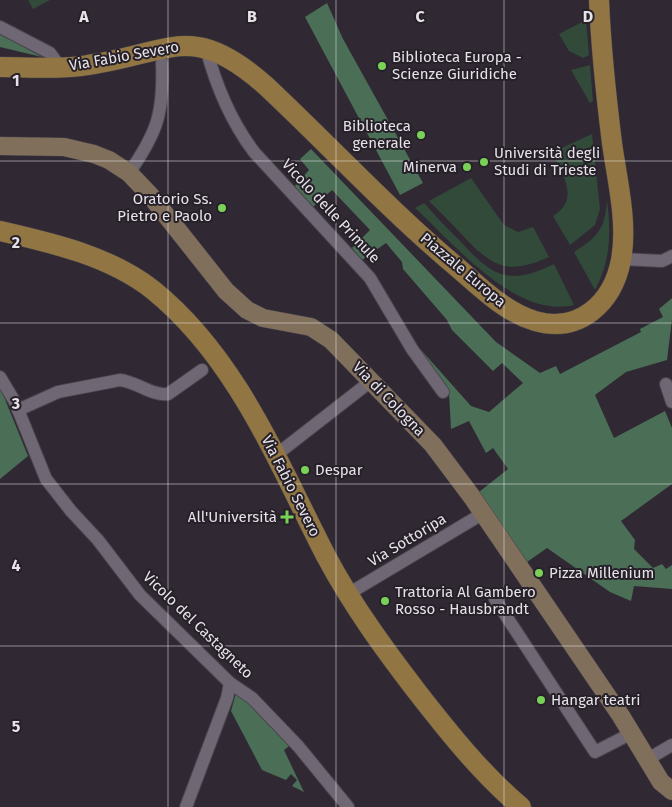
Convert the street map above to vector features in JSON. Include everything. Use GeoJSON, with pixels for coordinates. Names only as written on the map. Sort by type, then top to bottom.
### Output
{"type":"FeatureCollection","features":[{"type":"Feature","properties":{"kind":"main road","name":"Piazzale Europa"},"geometry":{"type":"LineString","coordinates":[[373,190],[484,291],[514,311],[535,321],[565,323],[593,312],[610,291],[622,259],[622,214],[602,60],[599,0]]}},
{"type":"Feature","properties":{"kind":"main road","name":"Via Fabio Severo"},"geometry":{"type":"LineString","coordinates":[[0,68],[93,65],[170,46],[206,48],[232,60],[252,74],[373,190]]}},
{"type":"Feature","properties":{"kind":"main road","name":"Via Fabio Severo"},"geometry":{"type":"LineString","coordinates":[[0,57],[60,67]]}},
{"type":"Feature","properties":{"kind":"main road","name":"Via di Cologna"},"geometry":{"type":"LineString","coordinates":[[2,145],[79,150],[109,160],[129,173],[150,195],[226,291],[246,310],[262,318],[295,322],[321,332],[372,381],[433,445],[472,497],[482,514],[523,569],[632,733],[661,782],[672,791]]}},
{"type":"Feature","properties":{"kind":"main road","name":"Via Fabio Severo"},"geometry":{"type":"LineString","coordinates":[[3,231],[53,244],[102,261],[152,290],[197,332],[238,387],[276,455],[348,594],[401,671],[436,717],[503,791],[521,807]]}},
{"type":"Feature","properties":{"kind":"street"},"geometry":{"type":"LineString","coordinates":[[0,27],[50,53],[60,67]]}},
{"type":"Feature","properties":{"kind":"street","name":"Vicolo delle Primule"},"geometry":{"type":"LineString","coordinates":[[206,48],[213,75],[240,134],[254,152],[370,278],[412,349],[443,392]]}},
{"type":"Feature","properties":{"kind":"street"},"geometry":{"type":"LineString","coordinates":[[129,173],[150,143],[157,125],[163,85],[162,63]]}},
{"type":"Feature","properties":{"kind":"street"},"geometry":{"type":"LineString","coordinates":[[622,259],[662,261],[672,256]]}},
{"type":"Feature","properties":{"kind":"street"},"geometry":{"type":"LineString","coordinates":[[18,410],[58,392],[120,380],[130,382],[154,393],[168,394],[202,370]]}},
{"type":"Feature","properties":{"kind":"street","name":"Vicolo del Castagneto"},"geometry":{"type":"LineString","coordinates":[[0,377],[18,410],[46,479],[52,488],[98,540],[140,595],[230,683],[252,698],[278,725],[348,807]]}},
{"type":"Feature","properties":{"kind":"street"},"geometry":{"type":"LineString","coordinates":[[276,455],[372,381]]}},
{"type":"Feature","properties":{"kind":"street"},"geometry":{"type":"LineString","coordinates":[[666,384],[672,402]]}},
{"type":"Feature","properties":{"kind":"street","name":"Via Sottoripa"},"geometry":{"type":"LineString","coordinates":[[348,594],[482,514]]}},
{"type":"Feature","properties":{"kind":"street"},"geometry":{"type":"LineString","coordinates":[[496,599],[596,752],[632,733]]}},
{"type":"Feature","properties":{"kind":"street"},"geometry":{"type":"LineString","coordinates":[[186,807],[227,698],[230,683]]}},
{"type":"Feature","properties":{"kind":"street"},"geometry":{"type":"LineString","coordinates":[[648,759],[672,745]]}},
{"type":"Feature","properties":{"kind":"green space"},"geometry":{"type":"Polygon","coordinates":[[[28,0],[50,0],[33,9],[28,0]]]}},
{"type":"Feature","properties":{"kind":"green space"},"geometry":{"type":"Polygon","coordinates":[[[327,3],[343,39],[423,183],[400,195],[305,17],[327,3]]]}},
{"type":"Feature","properties":{"kind":"green space"},"geometry":{"type":"Polygon","coordinates":[[[586,20],[589,55],[583,58],[569,51],[559,34],[586,20]]]}},
{"type":"Feature","properties":{"kind":"green space"},"geometry":{"type":"Polygon","coordinates":[[[0,33],[42,57],[0,47],[0,33]]]}},
{"type":"Feature","properties":{"kind":"green space"},"geometry":{"type":"Polygon","coordinates":[[[590,65],[593,101],[590,103],[571,70],[590,65]]]}},
{"type":"Feature","properties":{"kind":"green space"},"geometry":{"type":"Polygon","coordinates":[[[592,134],[600,209],[595,225],[570,245],[553,216],[566,202],[568,195],[564,178],[553,152],[592,134]]]}},
{"type":"Feature","properties":{"kind":"green space"},"geometry":{"type":"Polygon","coordinates":[[[311,149],[496,342],[540,373],[556,366],[560,374],[641,332],[640,329],[663,317],[659,309],[672,298],[672,319],[667,360],[626,372],[595,395],[614,438],[665,411],[672,428],[672,484],[621,521],[635,540],[634,549],[653,568],[662,564],[666,569],[672,565],[672,589],[634,586],[631,601],[610,592],[547,548],[527,562],[479,492],[508,469],[493,448],[486,453],[469,421],[451,429],[449,392],[414,342],[471,406],[489,412],[523,383],[502,363],[493,371],[452,330],[447,320],[403,269],[402,262],[386,243],[362,260],[352,248],[370,230],[332,190],[313,207],[294,187],[309,170],[300,159],[311,149]]]}},
{"type":"Feature","properties":{"kind":"green space"},"geometry":{"type":"Polygon","coordinates":[[[471,178],[504,225],[518,232],[533,227],[549,257],[524,266],[504,266],[495,263],[477,250],[429,201],[471,178]]]}},
{"type":"Feature","properties":{"kind":"green space"},"geometry":{"type":"Polygon","coordinates":[[[607,200],[609,235],[607,257],[595,290],[574,252],[589,242],[599,231],[604,218],[607,200]]]}},
{"type":"Feature","properties":{"kind":"green space"},"geometry":{"type":"Polygon","coordinates":[[[424,203],[473,255],[493,270],[514,276],[525,275],[554,264],[574,305],[552,306],[530,301],[508,290],[467,258],[415,208],[424,203]]]}},
{"type":"Feature","properties":{"kind":"green space"},"geometry":{"type":"Polygon","coordinates":[[[0,387],[28,456],[0,479],[0,387]]]}},
{"type":"Feature","properties":{"kind":"green space"},"geometry":{"type":"Polygon","coordinates":[[[236,693],[257,709],[292,744],[284,750],[304,792],[292,786],[297,780],[291,774],[286,780],[262,770],[231,711],[236,693]]]}},
{"type":"Feature","properties":{"kind":"place","name":"Biblioteca Europa - Scienze Giuridiche"},"geometry":{"type":"Point","coordinates":[382,66]}},
{"type":"Feature","properties":{"kind":"place","name":"Biblioteca generale"},"geometry":{"type":"Point","coordinates":[421,135]}},
{"type":"Feature","properties":{"kind":"place","name":"Università degli Studi di Trieste"},"geometry":{"type":"Point","coordinates":[484,162]}},
{"type":"Feature","properties":{"kind":"place","name":"Minerva"},"geometry":{"type":"Point","coordinates":[467,167]}},
{"type":"Feature","properties":{"kind":"place","name":"Oratorio Ss. Pietro e Paolo"},"geometry":{"type":"Point","coordinates":[222,208]}},
{"type":"Feature","properties":{"kind":"place","name":"Despar"},"geometry":{"type":"Point","coordinates":[305,470]}},
{"type":"Feature","properties":{"kind":"place","name":"All'Università"},"geometry":{"type":"Point","coordinates":[287,517]}},
{"type":"Feature","properties":{"kind":"place","name":"Pizza Millenium"},"geometry":{"type":"Point","coordinates":[539,573]}},
{"type":"Feature","properties":{"kind":"place","name":"Trattoria Al Gambero Rosso - Hausbrandt"},"geometry":{"type":"Point","coordinates":[385,601]}},
{"type":"Feature","properties":{"kind":"place","name":"Hangar teatri"},"geometry":{"type":"Point","coordinates":[541,700]}}]}
